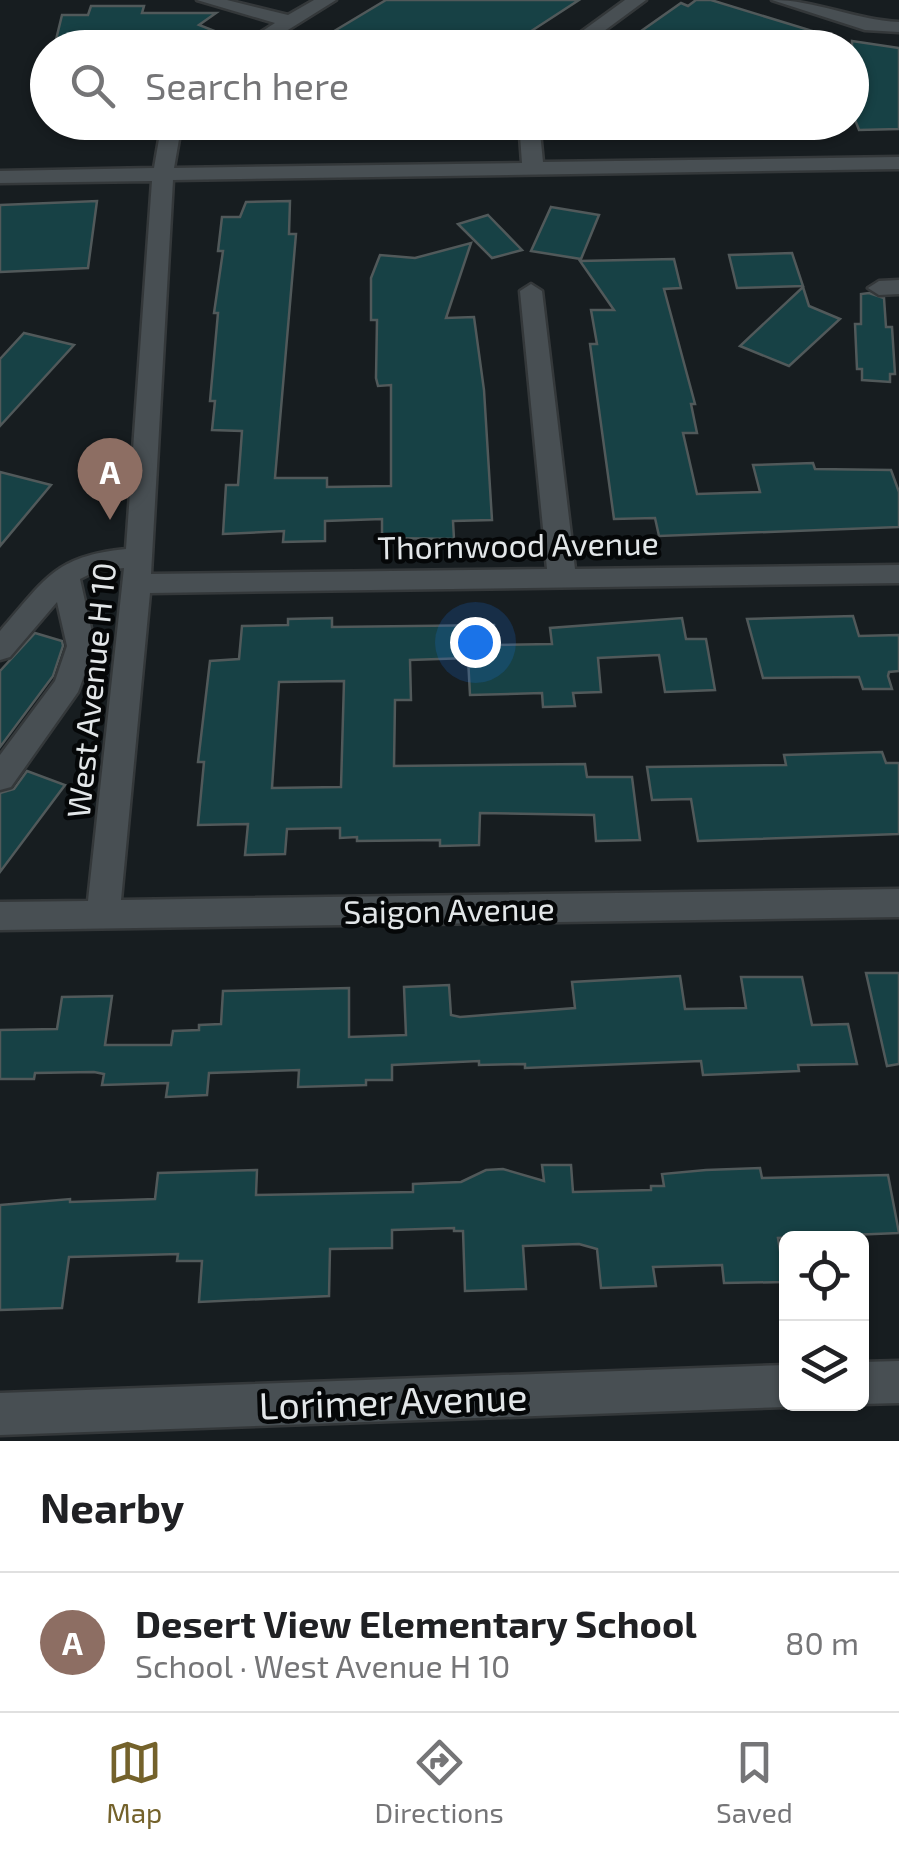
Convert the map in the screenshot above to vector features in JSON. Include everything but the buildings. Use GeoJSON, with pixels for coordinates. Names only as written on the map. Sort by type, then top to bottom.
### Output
{"type":"FeatureCollection","features":[{"type":"Feature","properties":{"kind":"street"},"geometry":{"type":"LineString","coordinates":[[206,0],[290,21]]}},
{"type":"Feature","properties":{"kind":"street"},"geometry":{"type":"LineString","coordinates":[[275,30],[327,0]]}},
{"type":"Feature","properties":{"kind":"street"},"geometry":{"type":"LineString","coordinates":[[594,30],[637,0]]}},
{"type":"Feature","properties":{"kind":"street"},"geometry":{"type":"LineString","coordinates":[[782,0],[870,26],[899,27]]}},
{"type":"Feature","properties":{"kind":"street","name":"West Avenue H 10"},"geometry":{"type":"LineString","coordinates":[[103,913],[138,571],[162,175],[169,140]]}},
{"type":"Feature","properties":{"kind":"street"},"geometry":{"type":"LineString","coordinates":[[531,140],[534,170]]}},
{"type":"Feature","properties":{"kind":"street"},"geometry":{"type":"LineString","coordinates":[[0,177],[899,162]]}},
{"type":"Feature","properties":{"kind":"street"},"geometry":{"type":"LineString","coordinates":[[531,291],[562,579]]}},
{"type":"Feature","properties":{"kind":"street","name":"Thornwood Avenue"},"geometry":{"type":"LineString","coordinates":[[66,575],[90,562],[138,571],[562,579],[899,574]]}},
{"type":"Feature","properties":{"kind":"street"},"geometry":{"type":"LineString","coordinates":[[0,650],[66,575]]}},
{"type":"Feature","properties":{"kind":"street"},"geometry":{"type":"LineString","coordinates":[[0,778],[68,684],[81,646],[66,575]]}},
{"type":"Feature","properties":{"kind":"street","name":"Saigon Avenue"},"geometry":{"type":"LineString","coordinates":[[0,916],[899,903]]}},
{"type":"Feature","properties":{"kind":"street"},"geometry":{"type":"LineString","coordinates":[[869,1383],[899,1382]]}},
{"type":"Feature","properties":{"kind":"street","name":"Lorimer Avenue"},"geometry":{"type":"LineString","coordinates":[[0,1414],[779,1386]]}},
{"type":"Feature","properties":{"kind":"place","name":"Desert View Elementary School"},"geometry":{"type":"Point","coordinates":[110,520]}}]}
